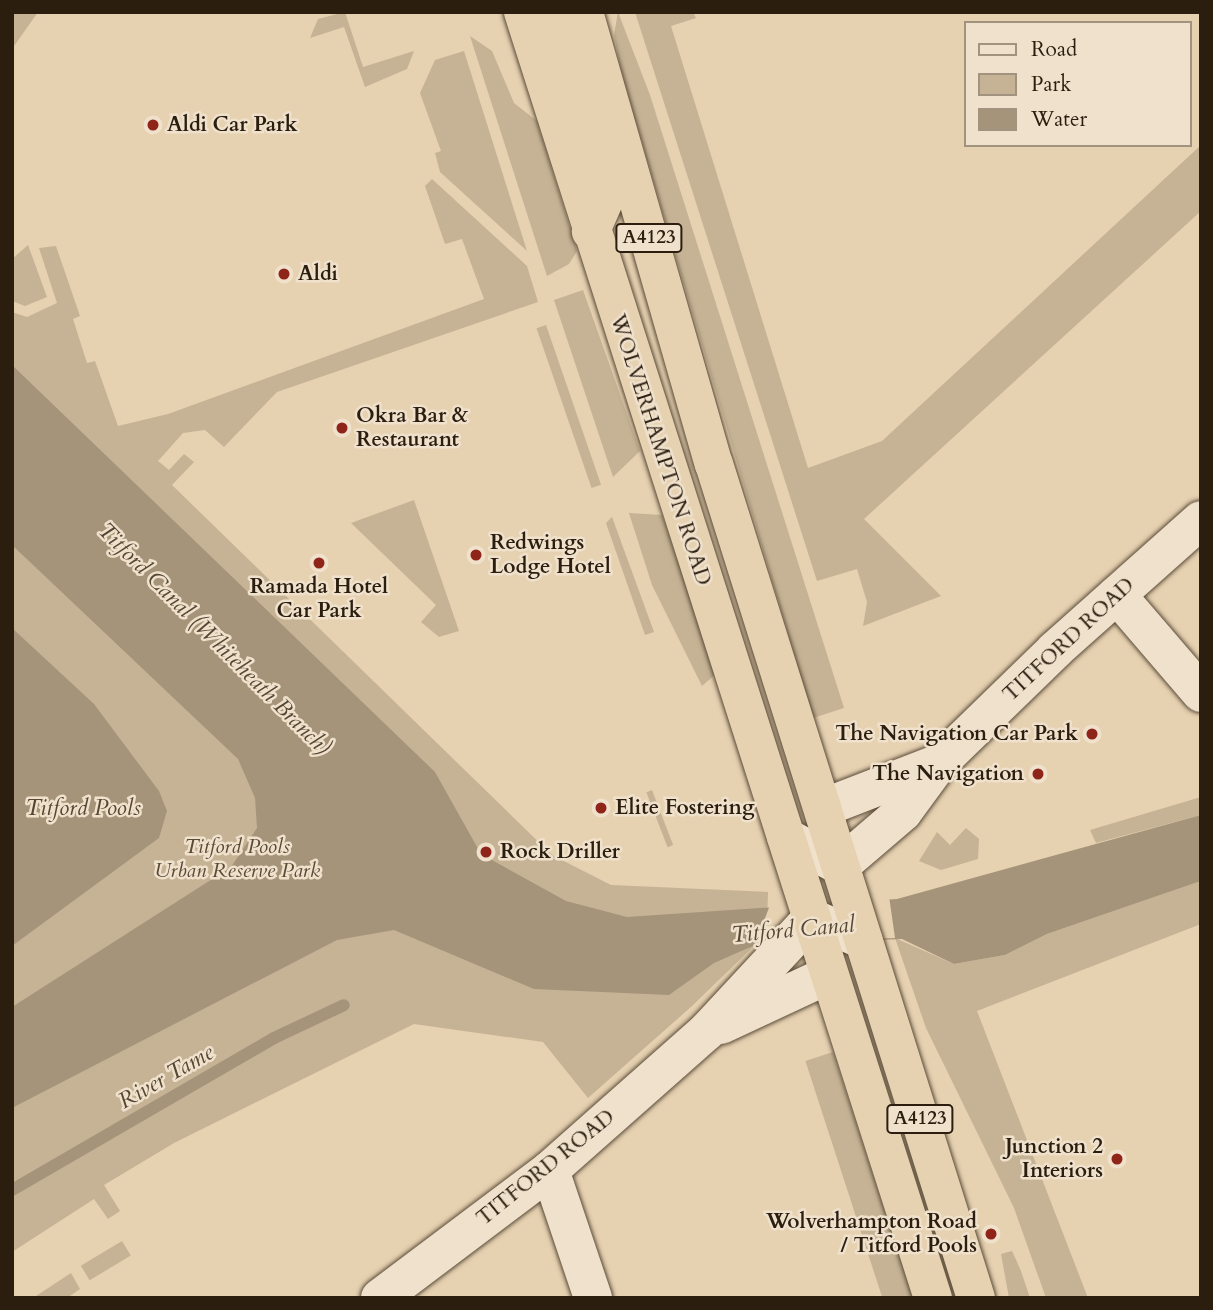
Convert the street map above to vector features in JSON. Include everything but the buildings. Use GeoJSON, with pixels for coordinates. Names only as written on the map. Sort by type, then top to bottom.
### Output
{"type":"FeatureCollection","features":[{"type":"Feature","properties":{"kind":"highway","name":"WOLVERHAMPTON ROAD"},"geometry":{"type":"LineString","coordinates":[[523,12],[591,231],[823,910],[976,1298]]}},
{"type":"Feature","properties":{"kind":"highway"},"geometry":{"type":"LineString","coordinates":[[556,12],[608,191],[591,231]]}},
{"type":"Feature","properties":{"kind":"highway","name":"A4123"},"geometry":{"type":"LineString","coordinates":[[584,12],[714,464],[823,808]]}},
{"type":"Feature","properties":{"kind":"highway"},"geometry":{"type":"LineString","coordinates":[[823,808],[803,822],[823,910]]}},
{"type":"Feature","properties":{"kind":"highway","name":"WOLVERHAMPTON ROAD"},"geometry":{"type":"LineString","coordinates":[[823,910],[933,1298]]}},
{"type":"Feature","properties":{"kind":"street","name":"TITFORD ROAD"},"geometry":{"type":"LineString","coordinates":[[380,1298],[550,1170],[706,1032],[823,910],[939,763],[1117,595],[1201,520]]}},
{"type":"Feature","properties":{"kind":"street"},"geometry":{"type":"LineString","coordinates":[[1117,595],[1201,693]]}},
{"type":"Feature","properties":{"kind":"street","name":"TITFORD ROAD"},"geometry":{"type":"LineString","coordinates":[[823,808],[939,763]]}},
{"type":"Feature","properties":{"kind":"street","name":"TITFORD ROAD"},"geometry":{"type":"LineString","coordinates":[[706,1032],[823,910]]}},
{"type":"Feature","properties":{"kind":"street"},"geometry":{"type":"LineString","coordinates":[[550,1170],[593,1298]]}},
{"type":"Feature","properties":{"kind":"green space"},"geometry":{"type":"Polygon","coordinates":[[[12,12],[38,12],[12,49],[12,12]]]}},
{"type":"Feature","properties":{"kind":"green space"},"geometry":{"type":"Polygon","coordinates":[[[345,12],[363,67],[414,51],[407,69],[365,87],[344,27],[310,38],[318,19],[345,12]]]}},
{"type":"Feature","properties":{"kind":"green space"},"geometry":{"type":"Polygon","coordinates":[[[618,12],[650,95],[844,708],[813,718],[622,75],[614,35],[618,12]]]}},
{"type":"Feature","properties":{"kind":"green space"},"geometry":{"type":"Polygon","coordinates":[[[635,12],[693,12],[696,18],[671,26],[808,468],[882,441],[1201,145],[1201,211],[864,519],[941,596],[863,626],[867,602],[857,569],[817,581],[635,12]]]}},
{"type":"Feature","properties":{"kind":"green space"},"geometry":{"type":"Polygon","coordinates":[[[470,36],[492,51],[514,103],[537,121],[577,251],[569,264],[547,276],[470,36]]]}},
{"type":"Feature","properties":{"kind":"green space"},"geometry":{"type":"Polygon","coordinates":[[[464,51],[527,251],[440,172],[435,153],[441,151],[420,93],[435,60],[464,51]]]}},
{"type":"Feature","properties":{"kind":"green space","name":"Titford Pools Urban Reserve Park"},"geometry":{"type":"Polygon","coordinates":[[[432,179],[527,266],[538,302],[277,392],[224,447],[205,430],[183,433],[158,461],[169,470],[184,454],[194,462],[172,485],[552,855],[611,885],[768,892],[767,924],[755,945],[691,1007],[588,1098],[543,1042],[414,1024],[174,1143],[104,1185],[120,1211],[108,1219],[94,1199],[12,1252],[12,312],[27,317],[57,303],[39,248],[56,246],[80,316],[73,319],[87,363],[95,361],[118,426],[168,414],[484,299],[462,239],[445,244],[425,186],[432,179]]]}},
{"type":"Feature","properties":{"kind":"green space"},"geometry":{"type":"Polygon","coordinates":[[[28,245],[47,297],[25,306],[12,301],[12,259],[28,245]]]}},
{"type":"Feature","properties":{"kind":"green space"},"geometry":{"type":"Polygon","coordinates":[[[583,290],[640,451],[613,477],[554,300],[583,290]]]}},
{"type":"Feature","properties":{"kind":"green space"},"geometry":{"type":"Polygon","coordinates":[[[546,325],[601,485],[592,488],[537,328],[546,325]]]}},
{"type":"Feature","properties":{"kind":"green space"},"geometry":{"type":"Polygon","coordinates":[[[414,500],[459,631],[439,637],[421,622],[436,605],[351,523],[414,500]]]}},
{"type":"Feature","properties":{"kind":"green space"},"geometry":{"type":"Polygon","coordinates":[[[629,513],[662,515],[717,673],[702,686],[652,585],[629,513]]]}},
{"type":"Feature","properties":{"kind":"green space"},"geometry":{"type":"Polygon","coordinates":[[[612,517],[654,632],[645,635],[606,523],[612,517]]]}},
{"type":"Feature","properties":{"kind":"green space"},"geometry":{"type":"Polygon","coordinates":[[[652,790],[673,845],[668,847],[646,792],[652,790]]]}},
{"type":"Feature","properties":{"kind":"green space"},"geometry":{"type":"Polygon","coordinates":[[[1201,797],[1201,815],[1096,843],[1090,830],[1201,797]]]}},
{"type":"Feature","properties":{"kind":"green space"},"geometry":{"type":"Polygon","coordinates":[[[966,828],[979,839],[978,859],[941,870],[919,861],[937,832],[950,845],[966,828]]]}},
{"type":"Feature","properties":{"kind":"green space"},"geometry":{"type":"Polygon","coordinates":[[[1201,881],[1201,924],[977,1011],[1088,1298],[1046,1298],[1014,1208],[926,1028],[895,938],[954,964],[1005,955],[1047,934],[1201,881]]]}},
{"type":"Feature","properties":{"kind":"green space"},"geometry":{"type":"Polygon","coordinates":[[[833,1052],[913,1297],[882,1298],[805,1061],[833,1052]]]}},
{"type":"Feature","properties":{"kind":"green space"},"geometry":{"type":"Polygon","coordinates":[[[122,1241],[131,1256],[90,1280],[81,1266],[122,1241]]]}},
{"type":"Feature","properties":{"kind":"green space"},"geometry":{"type":"Polygon","coordinates":[[[1012,1251],[1030,1298],[1009,1298],[1001,1254],[1012,1251]]]}},
{"type":"Feature","properties":{"kind":"green space"},"geometry":{"type":"Polygon","coordinates":[[[71,1273],[80,1289],[67,1298],[33,1298],[71,1273]]]}},
{"type":"Feature","properties":{"kind":"water"},"geometry":{"type":"Polygon","coordinates":[[[12,365],[435,772],[481,854],[566,901],[627,917],[897,899],[1201,815],[1201,881],[1047,934],[1005,955],[954,964],[902,939],[755,945],[714,963],[669,995],[534,989],[394,930],[337,940],[12,1108],[12,1007],[231,867],[257,828],[255,798],[238,759],[12,545],[12,365]]]}},
{"type":"Feature","properties":{"kind":"water","name":"Titford Pools"},"geometry":{"type":"Polygon","coordinates":[[[12,628],[94,704],[159,791],[167,811],[159,838],[12,946],[12,628]]]}},
{"type":"Feature","properties":{"kind":"pier"},"geometry":{"type":"Polygon","coordinates":[[[889,896],[895,938],[755,945],[770,905],[889,896]]]}},
{"type":"Feature","properties":{"kind":"waterway","name":"River Tame"},"geometry":{"type":"LineString","coordinates":[[12,1190],[274,1038],[344,1005]]}},
{"type":"Feature","properties":{"kind":"place","name":"Aldi Car Park"},"geometry":{"type":"Point","coordinates":[153,125]}},
{"type":"Feature","properties":{"kind":"place","name":"Aldi"},"geometry":{"type":"Point","coordinates":[284,274]}},
{"type":"Feature","properties":{"kind":"place","name":"Okra Bar & Restaurant"},"geometry":{"type":"Point","coordinates":[342,428]}},
{"type":"Feature","properties":{"kind":"place","name":"Redwings Lodge Hotel"},"geometry":{"type":"Point","coordinates":[476,555]}},
{"type":"Feature","properties":{"kind":"place","name":"Ramada Hotel Car Park"},"geometry":{"type":"Point","coordinates":[319,563]}},
{"type":"Feature","properties":{"kind":"place","name":"The Navigation Car Park"},"geometry":{"type":"Point","coordinates":[1092,734]}},
{"type":"Feature","properties":{"kind":"place","name":"The Navigation"},"geometry":{"type":"Point","coordinates":[1038,774]}},
{"type":"Feature","properties":{"kind":"place","name":"Elite Fostering"},"geometry":{"type":"Point","coordinates":[601,808]}},
{"type":"Feature","properties":{"kind":"place","name":"Rock Driller"},"geometry":{"type":"Point","coordinates":[486,852]}},
{"type":"Feature","properties":{"kind":"place","name":"Junction 2 Interiors"},"geometry":{"type":"Point","coordinates":[1117,1159]}},
{"type":"Feature","properties":{"kind":"place","name":"Wolverhampton Road / Titford Pools"},"geometry":{"type":"Point","coordinates":[991,1234]}},
{"type":"Feature","properties":{"kind":"water label","name":"Titford Canal (Whiteheath Branch)"},"geometry":{"type":"Point","coordinates":[214,639]}},
{"type":"Feature","properties":{"kind":"water label","name":"Titford Canal"},"geometry":{"type":"Point","coordinates":[793,930]}}]}
